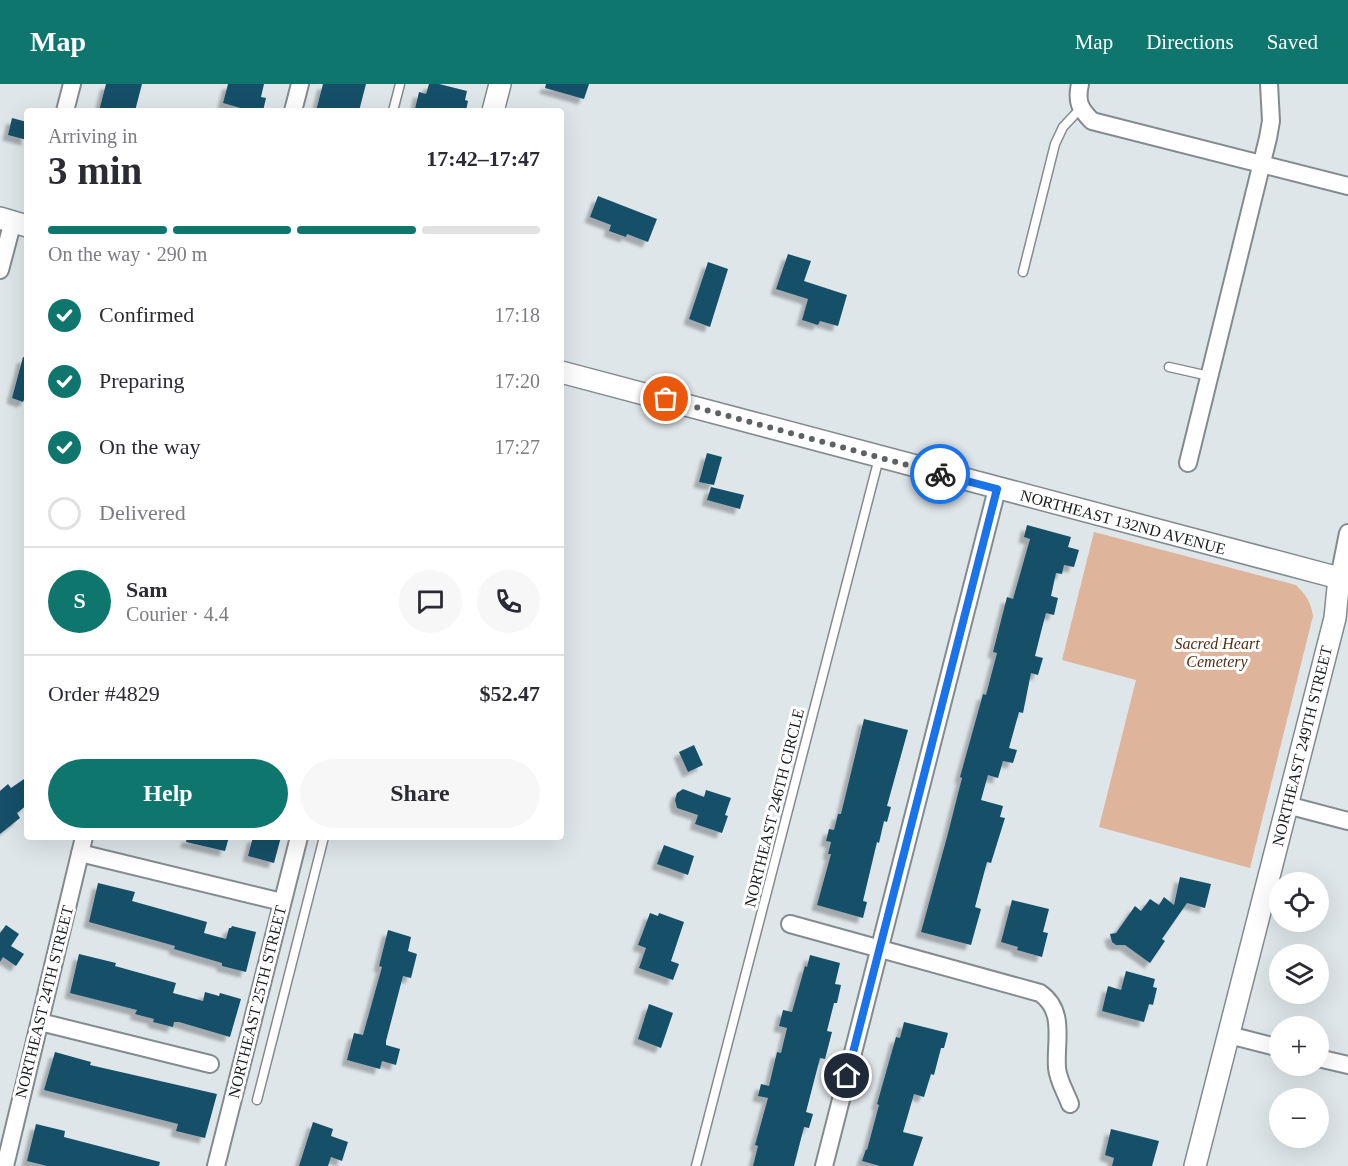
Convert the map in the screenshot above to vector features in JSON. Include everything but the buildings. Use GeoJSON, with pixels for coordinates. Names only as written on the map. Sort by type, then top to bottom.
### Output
{"type":"FeatureCollection","features":[{"type":"Feature","properties":{"kind":"street"},"geometry":{"type":"LineString","coordinates":[[66,108],[72,84]]}},
{"type":"Feature","properties":{"kind":"street"},"geometry":{"type":"LineString","coordinates":[[294,108],[300,84]]}},
{"type":"Feature","properties":{"kind":"street"},"geometry":{"type":"LineString","coordinates":[[494,108],[500,84]]}},
{"type":"Feature","properties":{"kind":"street"},"geometry":{"type":"LineString","coordinates":[[1080,84],[1078,91],[1080,109],[1092,121],[1348,186]]}},
{"type":"Feature","properties":{"kind":"street"},"geometry":{"type":"LineString","coordinates":[[1188,463],[1262,164],[1271,121],[1269,84]]}},
{"type":"Feature","properties":{"kind":"street"},"geometry":{"type":"LineString","coordinates":[[0,270],[13,222]]}},
{"type":"Feature","properties":{"kind":"street","name":"NORTHEAST 132ND AVENUE"},"geometry":{"type":"LineString","coordinates":[[564,373],[997,489],[1345,579]]}},
{"type":"Feature","properties":{"kind":"street"},"geometry":{"type":"LineString","coordinates":[[824,1166],[997,489]]}},
{"type":"Feature","properties":{"kind":"street","name":"NORTHEAST 249TH STREET"},"geometry":{"type":"LineString","coordinates":[[1195,1166],[1345,579],[1348,533]]}},
{"type":"Feature","properties":{"kind":"street"},"geometry":{"type":"LineString","coordinates":[[1287,805],[1348,821]]}},
{"type":"Feature","properties":{"kind":"street","name":"NORTHEAST 25TH STREET"},"geometry":{"type":"LineString","coordinates":[[216,1166],[298,840]]}},
{"type":"Feature","properties":{"kind":"street"},"geometry":{"type":"LineString","coordinates":[[82,845],[282,902]]}},
{"type":"Feature","properties":{"kind":"street","name":"NORTHEAST 24TH STREET"},"geometry":{"type":"LineString","coordinates":[[5,1166],[82,845]]}},
{"type":"Feature","properties":{"kind":"street"},"geometry":{"type":"LineString","coordinates":[[790,924],[1034,990],[1047,997],[1057,1017],[1057,1071],[1070,1104]]}},
{"type":"Feature","properties":{"kind":"street"},"geometry":{"type":"LineString","coordinates":[[40,1022],[210,1064]]}},
{"type":"Feature","properties":{"kind":"street"},"geometry":{"type":"LineString","coordinates":[[1229,1035],[1269,1045]]}},
{"type":"Feature","properties":{"kind":"street"},"geometry":{"type":"LineString","coordinates":[[1329,1061],[1348,1065]]}},
{"type":"Feature","properties":{"kind":"lane"},"geometry":{"type":"LineString","coordinates":[[394,108],[400,84]]}},
{"type":"Feature","properties":{"kind":"lane"},"geometry":{"type":"LineString","coordinates":[[1023,272],[1055,144],[1064,127],[1080,109]]}},
{"type":"Feature","properties":{"kind":"lane"},"geometry":{"type":"LineString","coordinates":[[1169,367],[1209,376]]}},
{"type":"Feature","properties":{"kind":"lane","name":"NORTHEAST 246TH CIRCLE"},"geometry":{"type":"LineString","coordinates":[[696,1166],[880,457]]}},
{"type":"Feature","properties":{"kind":"lane"},"geometry":{"type":"LineString","coordinates":[[257,1101],[323,840]]}},
{"type":"Feature","properties":{"kind":"green space","name":"Sacred Heart Cemetery"},"geometry":{"type":"Polygon","coordinates":[[[1094,532],[1296,585],[1309,603],[1313,616],[1250,868],[1099,827],[1136,680],[1062,660],[1094,532]]]}},
{"type":"Feature","properties":{"kind":"way so far"},"geometry":{"type":"LineString","coordinates":[[666,399],[940,474]]}},
{"type":"Feature","properties":{"kind":"route"},"geometry":{"type":"LineString","coordinates":[[847,1076],[997,489],[940,474]]}}]}
